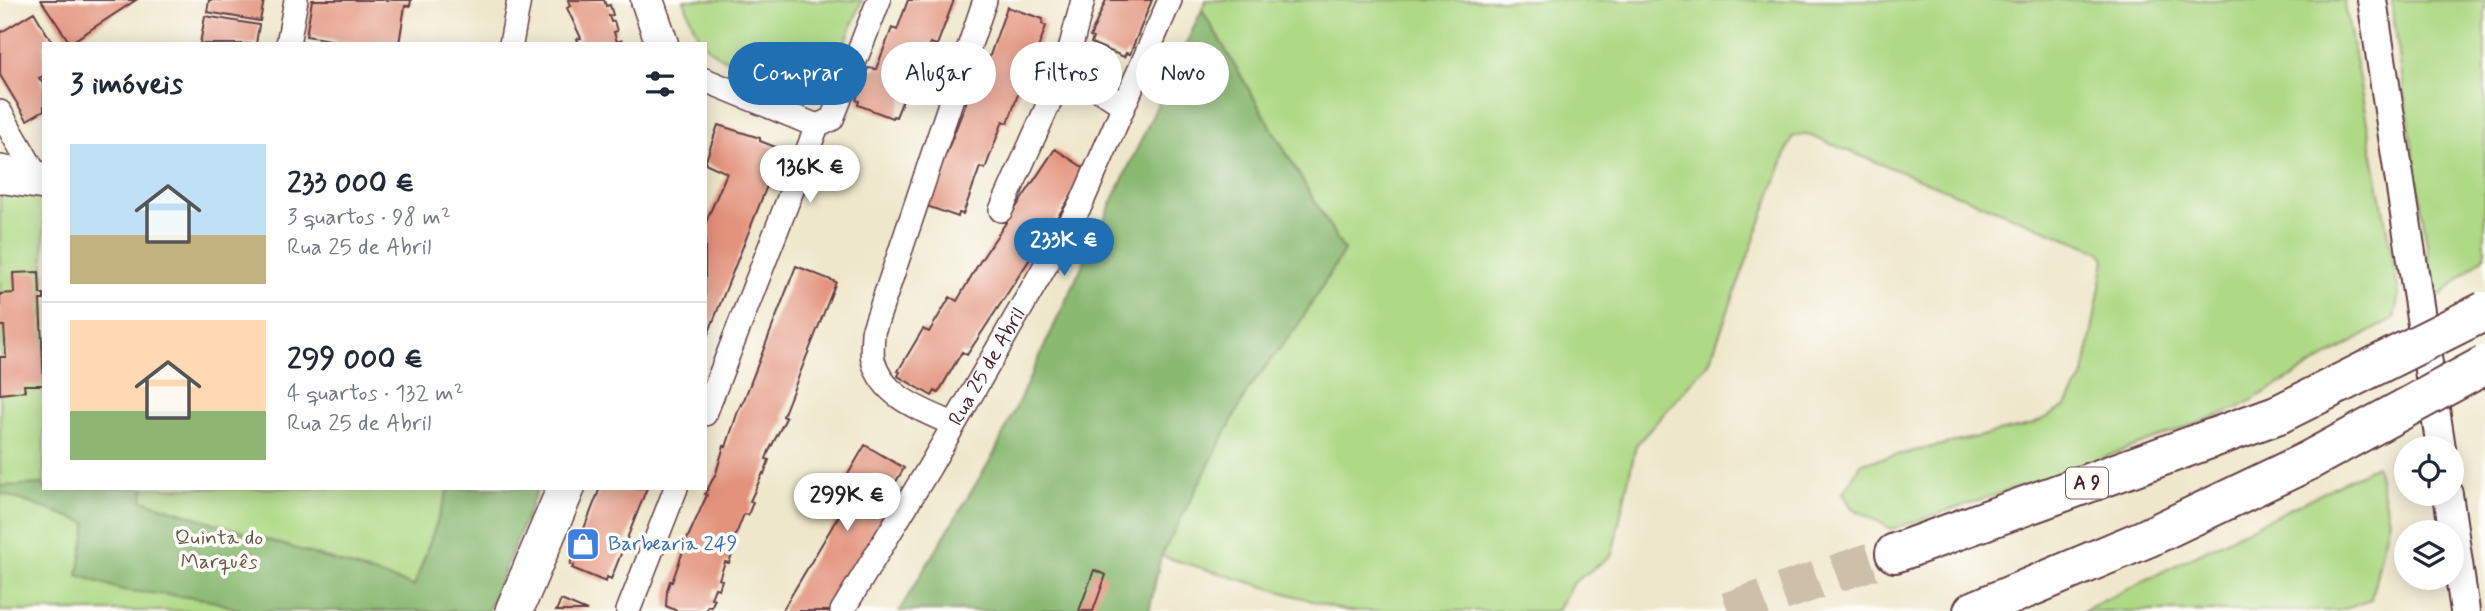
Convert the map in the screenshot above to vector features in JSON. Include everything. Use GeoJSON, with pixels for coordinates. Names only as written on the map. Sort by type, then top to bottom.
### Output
{"type":"FeatureCollection","features":[{"type":"Feature","properties":{"kind":"highway","name":"A 9"},"geometry":{"type":"LineString","coordinates":[[1895,553],[2279,414],[2485,311]]}},
{"type":"Feature","properties":{"kind":"highway"},"geometry":{"type":"LineString","coordinates":[[1973,611],[2147,538],[2306,463],[2485,365]]}},
{"type":"Feature","properties":{"kind":"main road"},"geometry":{"type":"LineString","coordinates":[[647,0],[661,42]]}},
{"type":"Feature","properties":{"kind":"main road"},"geometry":{"type":"LineString","coordinates":[[0,174],[42,181]]}},
{"type":"Feature","properties":{"kind":"main road"},"geometry":{"type":"LineString","coordinates":[[514,611],[558,498]]}},
{"type":"Feature","properties":{"kind":"street"},"geometry":{"type":"LineString","coordinates":[[288,42],[296,0]]}},
{"type":"Feature","properties":{"kind":"street"},"geometry":{"type":"LineString","coordinates":[[511,42],[519,0]]}},
{"type":"Feature","properties":{"kind":"street"},"geometry":{"type":"LineString","coordinates":[[707,409],[817,126],[832,119],[879,0]]}},
{"type":"Feature","properties":{"kind":"street"},"geometry":{"type":"LineString","coordinates":[[953,424],[902,400],[884,384],[873,359],[873,332],[985,0]]}},
{"type":"Feature","properties":{"kind":"street"},"geometry":{"type":"LineString","coordinates":[[1072,42],[1083,0]]}},
{"type":"Feature","properties":{"kind":"street","name":"Rua 25 de Abril"},"geometry":{"type":"LineString","coordinates":[[842,611],[929,468],[1081,204],[1170,0]]}},
{"type":"Feature","properties":{"kind":"street"},"geometry":{"type":"LineString","coordinates":[[2372,0],[2439,436]]}},
{"type":"Feature","properties":{"kind":"street"},"geometry":{"type":"LineString","coordinates":[[707,81],[817,126]]}},
{"type":"Feature","properties":{"kind":"street"},"geometry":{"type":"LineString","coordinates":[[1001,210],[1048,105]]}},
{"type":"Feature","properties":{"kind":"street"},"geometry":{"type":"LineString","coordinates":[[0,112],[42,181]]}},
{"type":"Feature","properties":{"kind":"street"},"geometry":{"type":"LineString","coordinates":[[628,611],[675,490]]}},
{"type":"Feature","properties":{"kind":"street"},"geometry":{"type":"LineString","coordinates":[[2450,506],[2465,611]]}},
{"type":"Feature","properties":{"kind":"green space"},"geometry":{"type":"Polygon","coordinates":[[[684,0],[862,0],[845,42],[728,42],[728,60],[707,47],[707,42],[703,42],[684,0]]]}},
{"type":"Feature","properties":{"kind":"green space"},"geometry":{"type":"Polygon","coordinates":[[[1206,0],[2344,0],[2399,294],[2394,318],[2238,408],[2070,470],[1892,529],[1852,508],[1843,493],[1862,463],[2034,424],[2065,407],[2084,375],[2105,259],[2099,251],[1806,134],[1792,137],[1709,363],[1636,445],[1612,555],[1572,584],[1557,611],[1346,611],[1161,556],[1249,388],[1298,325],[1344,251],[1229,56],[1229,42],[1221,42],[1202,10],[1206,0]]]}},
{"type":"Feature","properties":{"kind":"green space"},"geometry":{"type":"Polygon","coordinates":[[[2391,0],[2485,0],[2485,256],[2435,300],[2391,0]]]}},
{"type":"Feature","properties":{"kind":"green space"},"geometry":{"type":"Polygon","coordinates":[[[1202,10],[1221,42],[1187,42],[1202,10]]]}},
{"type":"Feature","properties":{"kind":"green space"},"geometry":{"type":"Polygon","coordinates":[[[1229,56],[1344,251],[1298,325],[1249,388],[1161,556],[1149,611],[899,611],[994,454],[1157,105],[1229,105],[1229,56]]]}},
{"type":"Feature","properties":{"kind":"green space","name":"Quinta do Marquês"},"geometry":{"type":"Polygon","coordinates":[[[0,186],[42,196],[42,490],[537,490],[488,611],[0,611],[0,186]]]}},
{"type":"Feature","properties":{"kind":"green space"},"geometry":{"type":"Polygon","coordinates":[[[2376,466],[2389,519],[2371,600],[2338,611],[2083,611],[2376,466]]]}},
{"type":"Feature","properties":{"kind":"green space"},"geometry":{"type":"Polygon","coordinates":[[[42,484],[42,490],[144,490],[142,500],[414,586],[448,490],[537,490],[488,611],[245,611],[205,599],[122,590],[78,575],[87,523],[0,493],[0,486],[42,484]]]}},
{"type":"Feature","properties":{"kind":"building"},"geometry":{"type":"Polygon","coordinates":[[[41,0],[136,0],[72,42],[41,0]]]}},
{"type":"Feature","properties":{"kind":"building"},"geometry":{"type":"Polygon","coordinates":[[[209,0],[264,0],[260,21],[207,12],[209,0]]]}},
{"type":"Feature","properties":{"kind":"building"},"geometry":{"type":"Polygon","coordinates":[[[312,0],[411,0],[410,6],[405,6],[399,42],[342,42],[306,36],[312,0]]]}},
{"type":"Feature","properties":{"kind":"building"},"geometry":{"type":"Polygon","coordinates":[[[568,0],[604,0],[606,6],[610,5],[613,15],[609,16],[611,22],[614,21],[617,42],[578,42],[577,39],[581,38],[567,8],[570,6],[568,0]]]}},
{"type":"Feature","properties":{"kind":"building"},"geometry":{"type":"Polygon","coordinates":[[[908,0],[954,0],[938,42],[887,42],[892,28],[897,30],[908,0]]]}},
{"type":"Feature","properties":{"kind":"building"},"geometry":{"type":"Polygon","coordinates":[[[1106,0],[1152,0],[1130,54],[1122,56],[1122,42],[1091,42],[1093,38],[1090,37],[1106,0]]]}},
{"type":"Feature","properties":{"kind":"building"},"geometry":{"type":"Polygon","coordinates":[[[1007,7],[1043,19],[1042,24],[1046,26],[1040,42],[1010,42],[1010,105],[1014,105],[1008,123],[1003,121],[985,169],[980,167],[963,214],[959,213],[958,217],[921,204],[940,152],[946,154],[965,105],[996,105],[995,42],[1007,7]]]}},
{"type":"Feature","properties":{"kind":"building"},"geometry":{"type":"Polygon","coordinates":[[[34,12],[52,42],[42,42],[42,77],[39,78],[42,82],[42,111],[27,120],[0,75],[0,33],[34,12]]]}},
{"type":"Feature","properties":{"kind":"building"},"geometry":{"type":"Polygon","coordinates":[[[205,16],[259,25],[256,42],[200,42],[205,16]]]}},
{"type":"Feature","properties":{"kind":"building"},"geometry":{"type":"Polygon","coordinates":[[[881,56],[881,105],[901,105],[896,117],[892,118],[858,105],[867,105],[867,71],[868,68],[876,69],[881,56]]]}},
{"type":"Feature","properties":{"kind":"building"},"geometry":{"type":"Polygon","coordinates":[[[718,125],[760,138],[760,141],[778,148],[776,151],[780,153],[707,337],[707,219],[727,173],[707,164],[718,125]]]}},
{"type":"Feature","properties":{"kind":"building"},"geometry":{"type":"Polygon","coordinates":[[[1055,149],[1087,170],[1085,175],[967,355],[962,352],[938,393],[935,391],[932,396],[898,376],[898,371],[923,329],[929,332],[950,297],[957,301],[979,263],[1055,149]]]}},
{"type":"Feature","properties":{"kind":"building"},"geometry":{"type":"Polygon","coordinates":[[[796,266],[836,282],[783,416],[786,418],[769,451],[764,474],[750,501],[753,502],[748,515],[744,514],[731,547],[734,548],[729,563],[725,562],[719,579],[722,580],[719,589],[715,588],[711,598],[715,599],[706,611],[677,611],[666,606],[670,581],[672,582],[707,495],[705,494],[716,473],[724,446],[726,447],[796,266]]]}},
{"type":"Feature","properties":{"kind":"building"},"geometry":{"type":"Polygon","coordinates":[[[39,272],[42,294],[42,385],[24,385],[25,391],[0,394],[0,357],[6,357],[4,326],[0,326],[0,294],[14,293],[13,273],[39,272]]]}},
{"type":"Feature","properties":{"kind":"building"},"geometry":{"type":"Polygon","coordinates":[[[865,445],[904,468],[878,512],[886,516],[830,611],[782,611],[851,495],[840,488],[865,445]]]}},
{"type":"Feature","properties":{"kind":"building"},"geometry":{"type":"Polygon","coordinates":[[[599,490],[646,490],[611,579],[607,577],[606,582],[572,568],[574,565],[570,564],[599,490]]]}},
{"type":"Feature","properties":{"kind":"building"},"geometry":{"type":"Polygon","coordinates":[[[1094,570],[1106,575],[1093,611],[1079,611],[1094,570]]]}},
{"type":"Feature","properties":{"kind":"building"},"geometry":{"type":"Polygon","coordinates":[[[561,600],[587,611],[556,611],[561,600]]]}},
{"type":"Feature","properties":{"kind":"tunnel"},"geometry":{"type":"LineString","coordinates":[[1728,611],[1895,553]]}},
{"type":"Feature","properties":{"kind":"place","name":"Barbearia 249"},"geometry":{"type":"Point","coordinates":[583,544]}}]}
